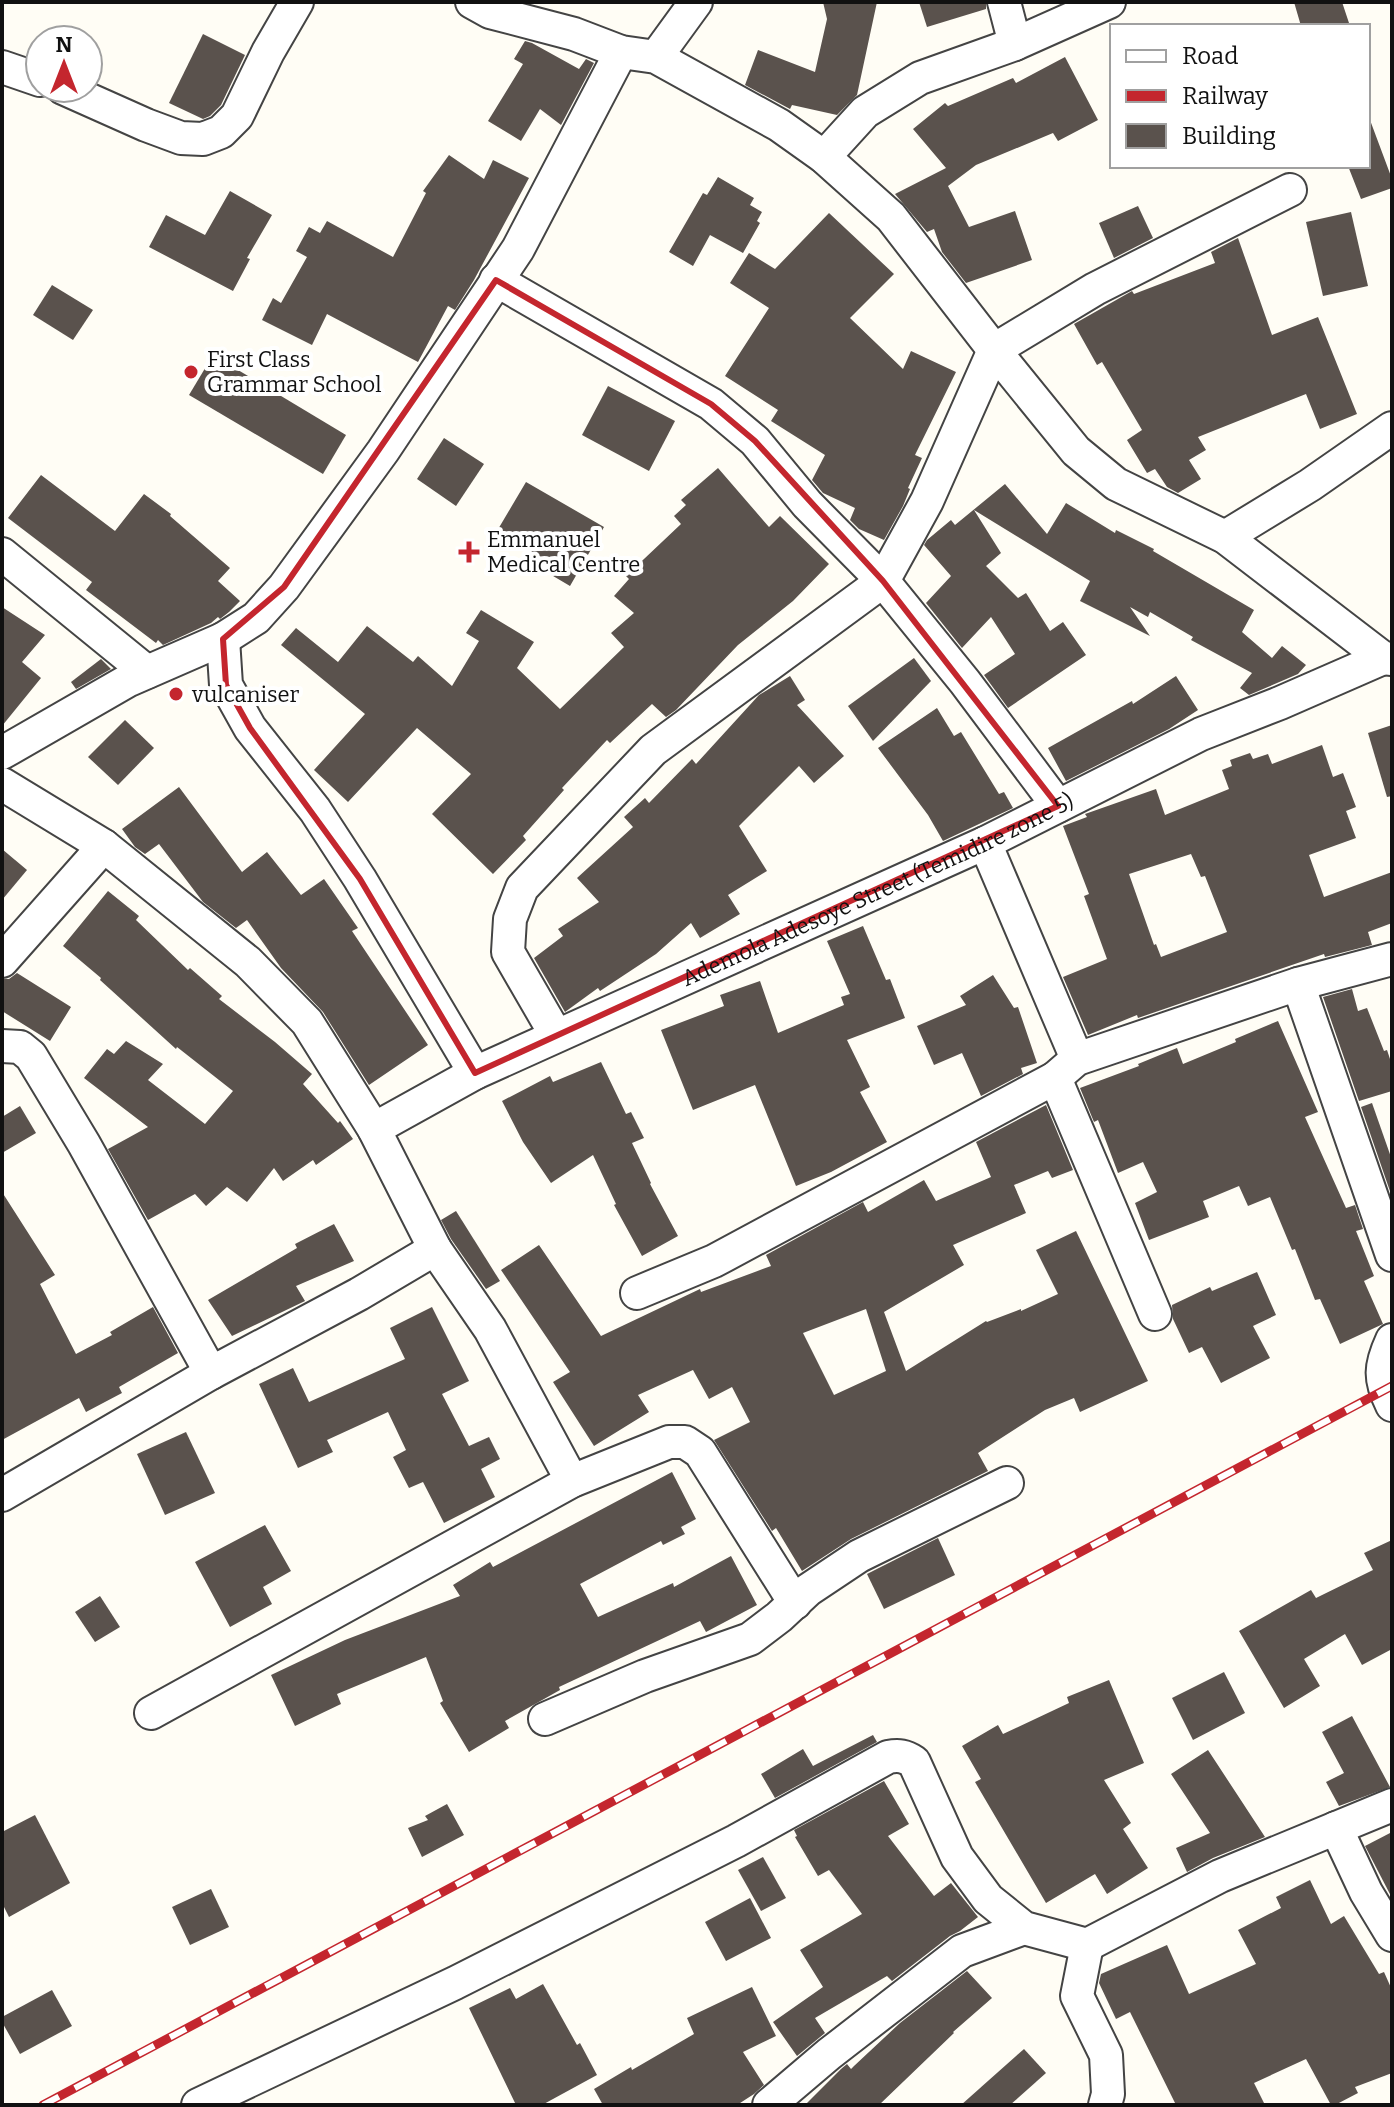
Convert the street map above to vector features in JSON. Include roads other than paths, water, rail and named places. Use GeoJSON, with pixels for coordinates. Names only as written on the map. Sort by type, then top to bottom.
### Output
{"type":"FeatureCollection","features":[{"type":"Feature","properties":{"kind":"street"},"geometry":{"type":"LineString","coordinates":[[99,104],[181,138],[203,139],[221,132],[237,116],[297,2]]}},
{"type":"Feature","properties":{"kind":"street"},"geometry":{"type":"LineString","coordinates":[[472,2],[490,12],[574,34],[621,52],[656,57],[779,125],[824,157],[891,217],[1076,451],[1116,484],[1225,537],[1388,659]]}},
{"type":"Feature","properties":{"kind":"street"},"geometry":{"type":"LineString","coordinates":[[656,57],[696,2]]}},
{"type":"Feature","properties":{"kind":"street"},"geometry":{"type":"LineString","coordinates":[[1004,2],[1015,44]]}},
{"type":"Feature","properties":{"kind":"street"},"geometry":{"type":"LineString","coordinates":[[824,157],[865,112],[920,78],[1015,44],[1109,2]]}},
{"type":"Feature","properties":{"kind":"street"},"geometry":{"type":"LineString","coordinates":[[2,753],[129,680],[223,639],[256,618],[284,587],[383,451],[518,249],[621,52]]}},
{"type":"Feature","properties":{"kind":"street"},"geometry":{"type":"LineString","coordinates":[[2,67],[24,75]]}},
{"type":"Feature","properties":{"kind":"street"},"geometry":{"type":"LineString","coordinates":[[556,1035],[508,952],[510,919],[522,888],[653,750],[883,581],[927,501],[994,350],[1095,289],[1290,190]]}},
{"type":"Feature","properties":{"kind":"street"},"geometry":{"type":"LineString","coordinates":[[496,280],[711,404],[755,441],[807,504],[883,581],[965,682],[1058,806]]}},
{"type":"Feature","properties":{"kind":"street"},"geometry":{"type":"LineString","coordinates":[[1225,537],[1310,485],[1392,428]]}},
{"type":"Feature","properties":{"kind":"street"},"geometry":{"type":"LineString","coordinates":[[2,554],[147,672]]}},
{"type":"Feature","properties":{"kind":"street"},"geometry":{"type":"LineString","coordinates":[[223,639],[226,685],[250,728],[338,844],[475,1073]]}},
{"type":"Feature","properties":{"kind":"street","name":"Ademola Adesoye Street (Temidire zone 5)"},"geometry":{"type":"LineString","coordinates":[[374,1129],[475,1073],[985,843],[1201,734],[1388,659]]}},
{"type":"Feature","properties":{"kind":"street"},"geometry":{"type":"LineString","coordinates":[[2,784],[104,846],[248,962],[307,1022],[374,1129],[435,1249],[490,1329],[572,1481]]}},
{"type":"Feature","properties":{"kind":"street"},"geometry":{"type":"LineString","coordinates":[[985,843],[1155,1314]]}},
{"type":"Feature","properties":{"kind":"street"},"geometry":{"type":"LineString","coordinates":[[2,961],[104,846]]}},
{"type":"Feature","properties":{"kind":"street"},"geometry":{"type":"LineString","coordinates":[[637,1293],[714,1261],[1066,1068],[1298,984],[1392,959]]}},
{"type":"Feature","properties":{"kind":"street"},"geometry":{"type":"LineString","coordinates":[[1298,984],[1392,1255]]}},
{"type":"Feature","properties":{"kind":"street"},"geometry":{"type":"LineString","coordinates":[[2,1046],[20,1047],[31,1056],[84,1144],[211,1373]]}},
{"type":"Feature","properties":{"kind":"street"},"geometry":{"type":"LineString","coordinates":[[2,1495],[211,1373],[359,1294],[435,1249]]}},
{"type":"Feature","properties":{"kind":"street"},"geometry":{"type":"LineString","coordinates":[[1392,1340],[1383,1360],[1383,1375],[1392,1405]]}},
{"type":"Feature","properties":{"kind":"street"},"geometry":{"type":"LineString","coordinates":[[151,1713],[572,1481],[669,1442],[685,1442],[700,1452],[795,1603]]}},
{"type":"Feature","properties":{"kind":"street"},"geometry":{"type":"LineString","coordinates":[[545,1719],[645,1676],[750,1639],[808,1590],[859,1556],[1007,1483]]}},
{"type":"Feature","properties":{"kind":"street"},"geometry":{"type":"LineString","coordinates":[[198,2105],[455,1983],[736,1841],[888,1757],[898,1755],[914,1762],[957,1857],[988,1899],[1024,1928],[1087,1945],[1220,1876],[1392,1805]]}},
{"type":"Feature","properties":{"kind":"street"},"geometry":{"type":"LineString","coordinates":[[1336,1828],[1366,1892],[1392,1935]]}},
{"type":"Feature","properties":{"kind":"street"},"geometry":{"type":"LineString","coordinates":[[769,2105],[841,2044],[962,1951],[1024,1928]]}},
{"type":"Feature","properties":{"kind":"street"},"geometry":{"type":"LineString","coordinates":[[1087,1945],[1077,1996],[1106,2055],[1108,2094],[1105,2105]]}},
{"type":"Feature","properties":{"kind":"railway"},"geometry":{"type":"LineString","coordinates":[[43,2105],[1392,1386]]}},
{"type":"Feature","properties":{"kind":"place","name":"First Class Grammar School"},"geometry":{"type":"Point","coordinates":[191,372]}},
{"type":"Feature","properties":{"kind":"place","name":"Emmanuel Medical Centre"},"geometry":{"type":"Point","coordinates":[469,552]}},
{"type":"Feature","properties":{"kind":"place","name":"vulcaniser"},"geometry":{"type":"Point","coordinates":[176,694]}}]}
